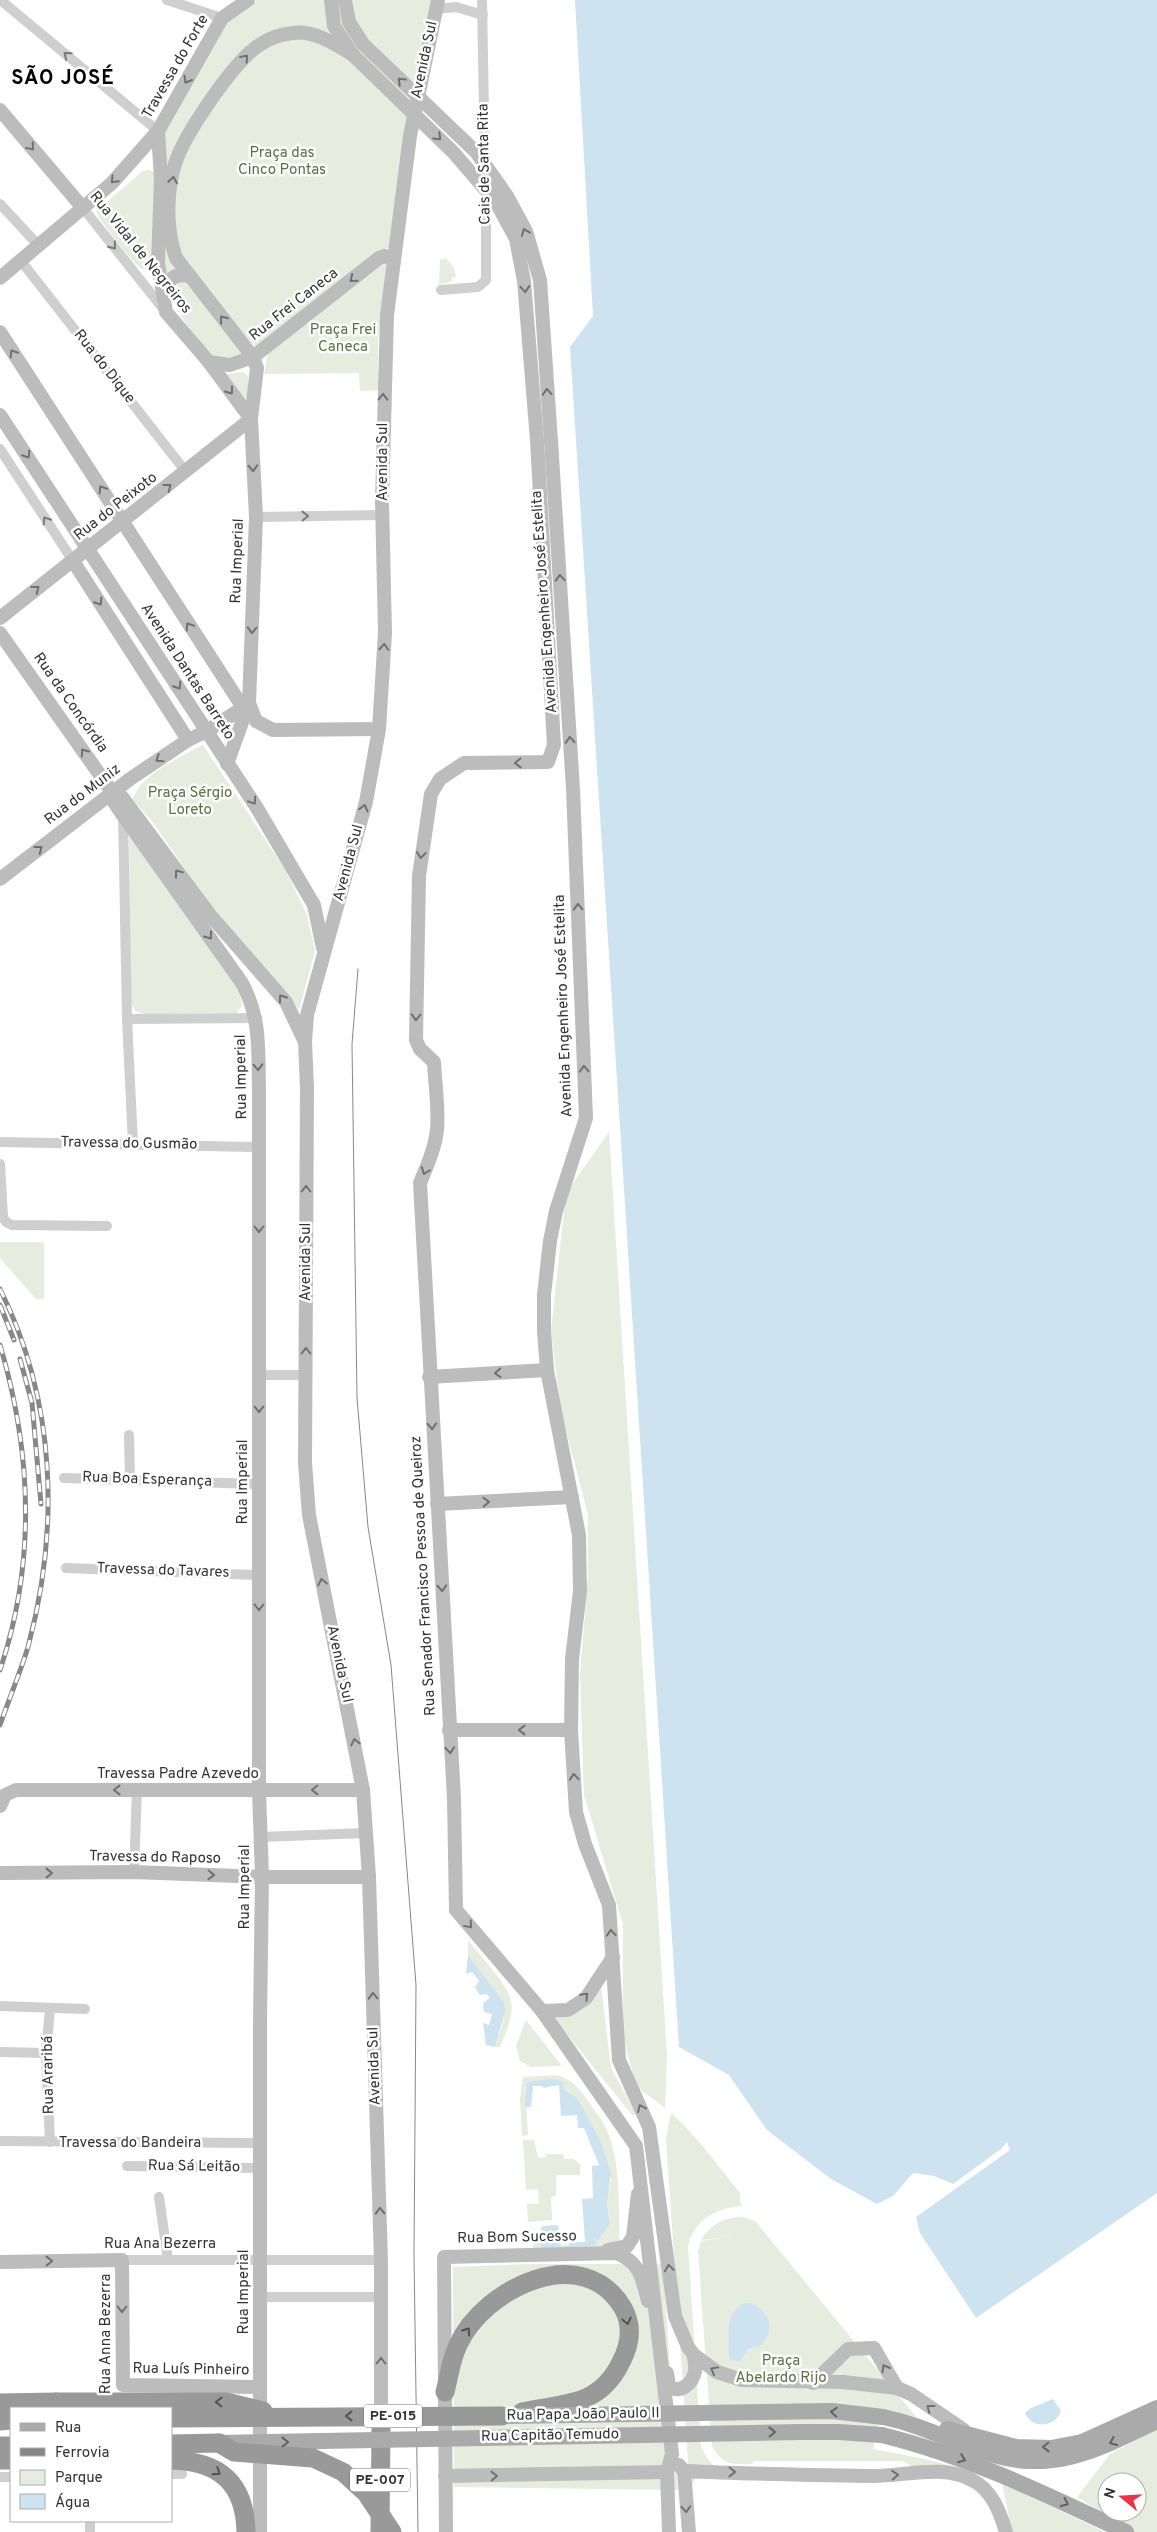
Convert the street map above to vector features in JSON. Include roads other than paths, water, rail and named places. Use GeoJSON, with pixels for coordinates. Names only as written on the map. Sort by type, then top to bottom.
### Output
{"type":"FeatureCollection","features":[{"type":"Feature","properties":{"kind":"highway"},"geometry":{"type":"LineString","coordinates":[[445,2392],[458,2344],[486,2307],[510,2290],[543,2277],[563,2274],[580,2276],[599,2283],[617,2297],[626,2313],[630,2334],[626,2352],[614,2377],[603,2388],[582,2400],[502,2416]]}},
{"type":"Feature","properties":{"kind":"highway"},"geometry":{"type":"LineString","coordinates":[[0,2402],[226,2402],[283,2416]]}},
{"type":"Feature","properties":{"kind":"highway","name":"Rua Papa João Paulo II"},"geometry":{"type":"LineString","coordinates":[[283,2416],[502,2416]]}},
{"type":"Feature","properties":{"kind":"highway","name":"PE-015"},"geometry":{"type":"LineString","coordinates":[[172,2418],[283,2416]]}},
{"type":"Feature","properties":{"kind":"highway","name":"Avenida Sul"},"geometry":{"type":"LineString","coordinates":[[380,2532],[381,2427]]}},
{"type":"Feature","properties":{"kind":"highway"},"geometry":{"type":"LineString","coordinates":[[172,2444],[219,2444],[234,2452],[314,2458],[342,2472],[366,2493],[392,2532]]}},
{"type":"Feature","properties":{"kind":"highway"},"geometry":{"type":"LineString","coordinates":[[177,2467],[202,2463],[217,2470],[230,2480],[240,2495],[246,2515],[246,2532]]}},
{"type":"Feature","properties":{"kind":"main road","name":"Travessa do Forte"},"geometry":{"type":"LineString","coordinates":[[165,305],[158,264],[161,180],[158,131],[222,18],[247,0]]}},
{"type":"Feature","properties":{"kind":"main road"},"geometry":{"type":"LineString","coordinates":[[331,0],[334,26],[353,55],[454,153],[496,202],[516,239],[524,281],[544,440]]}},
{"type":"Feature","properties":{"kind":"main road"},"geometry":{"type":"LineString","coordinates":[[345,0],[349,22],[363,44],[476,152],[507,196],[526,232],[540,280],[544,440]]}},
{"type":"Feature","properties":{"kind":"main road","name":"Avenida Sul"},"geometry":{"type":"LineString","coordinates":[[381,2427],[381,2260],[369,1877],[363,1790],[309,1514],[305,1463],[307,1088],[305,1040],[307,1015],[366,802],[380,729],[384,632],[383,515],[386,258],[396,242],[410,136],[437,5]]}},
{"type":"Feature","properties":{"kind":"main road"},"geometry":{"type":"LineString","coordinates":[[250,419],[257,368],[253,357],[176,258],[170,240],[171,192],[175,164],[186,141],[215,96],[247,54],[261,43],[295,32],[313,35],[353,55]]}},
{"type":"Feature","properties":{"kind":"main road","name":"Rua Vidal de Negreiros"},"geometry":{"type":"LineString","coordinates":[[0,110],[83,208]]}},
{"type":"Feature","properties":{"kind":"main road"},"geometry":{"type":"LineString","coordinates":[[0,278],[112,183],[158,131]]}},
{"type":"Feature","properties":{"kind":"main road","name":"Rua Frei Caneca"},"geometry":{"type":"LineString","coordinates":[[209,362],[230,365],[253,357],[386,258]]}},
{"type":"Feature","properties":{"kind":"main road"},"geometry":{"type":"LineString","coordinates":[[165,305],[165,289],[172,277],[176,275],[189,276]]}},
{"type":"Feature","properties":{"kind":"main road","name":"Rua Vidal de Negreiros"},"geometry":{"type":"LineString","coordinates":[[165,305],[250,419]]}},
{"type":"Feature","properties":{"kind":"main road","name":"Avenida Dantas Barreto"},"geometry":{"type":"LineString","coordinates":[[0,332],[102,488],[122,522],[256,721],[273,730],[380,729]]}},
{"type":"Feature","properties":{"kind":"main road","name":"Avenida Dantas Barreto"},"geometry":{"type":"LineString","coordinates":[[0,415],[257,808],[314,905],[321,930],[324,956]]}},
{"type":"Feature","properties":{"kind":"main road","name":"Rua do Peixoto"},"geometry":{"type":"LineString","coordinates":[[0,618],[186,472],[250,419]]}},
{"type":"Feature","properties":{"kind":"main road","name":"Rua Imperial"},"geometry":{"type":"LineString","coordinates":[[227,764],[246,705],[256,517],[250,419]]}},
{"type":"Feature","properties":{"kind":"main road","name":"Avenida Engenheiro José Estelita"},"geometry":{"type":"LineString","coordinates":[[544,440],[554,745],[548,762]]}},
{"type":"Feature","properties":{"kind":"main road","name":"Avenida Engenheiro José Estelita"},"geometry":{"type":"LineString","coordinates":[[544,440],[573,789],[586,1118],[556,1211],[550,1241],[544,1295],[544,1330],[547,1370],[579,1535],[580,1591],[572,1659],[571,1730],[576,1812],[585,1844],[609,1905],[619,2060],[649,2127],[675,2316],[688,2347],[694,2355],[717,2372],[742,2380],[877,2384],[897,2388],[911,2394],[950,2422],[971,2434]]}},
{"type":"Feature","properties":{"kind":"main road"},"geometry":{"type":"LineString","coordinates":[[73,561],[188,740],[207,731],[246,705]]}},
{"type":"Feature","properties":{"kind":"main road","name":"Rua da Concórdia"},"geometry":{"type":"LineString","coordinates":[[0,633],[112,792]]}},
{"type":"Feature","properties":{"kind":"main road","name":"Rua do Muniz"},"geometry":{"type":"LineString","coordinates":[[0,879],[112,792],[188,740]]}},
{"type":"Feature","properties":{"kind":"main road"},"geometry":{"type":"LineString","coordinates":[[548,762],[564,770],[573,789]]}},
{"type":"Feature","properties":{"kind":"main road","name":"Rua Senador Francisco Pessoa de Queiroz"},"geometry":{"type":"LineString","coordinates":[[548,762],[464,763],[440,779],[431,794],[419,876],[416,1040],[420,1049],[434,1062],[437,1130],[433,1151],[420,1183],[429,1377],[454,1798],[456,1910],[542,2011],[636,2146],[672,2454]]}},
{"type":"Feature","properties":{"kind":"main road","name":"Rua Imperial"},"geometry":{"type":"LineString","coordinates":[[112,792],[122,797],[124,811],[242,983],[252,1001],[257,1018],[262,1877],[260,2532]]}},
{"type":"Feature","properties":{"kind":"main road"},"geometry":{"type":"LineString","coordinates":[[90,809],[103,808],[124,811]]}},
{"type":"Feature","properties":{"kind":"main road","name":"Rua Imperial"},"geometry":{"type":"LineString","coordinates":[[124,811],[210,915],[286,1002],[305,1040]]}},
{"type":"Feature","properties":{"kind":"main road"},"geometry":{"type":"LineString","coordinates":[[429,1377],[547,1370]]}},
{"type":"Feature","properties":{"kind":"main road"},"geometry":{"type":"LineString","coordinates":[[437,1504],[572,1496]]}},
{"type":"Feature","properties":{"kind":"main road"},"geometry":{"type":"LineString","coordinates":[[449,1730],[571,1730]]}},
{"type":"Feature","properties":{"kind":"main road","name":"Travessa Padre Azevedo"},"geometry":{"type":"LineString","coordinates":[[0,1806],[5,1796],[16,1790],[363,1790]]}},
{"type":"Feature","properties":{"kind":"main road","name":"Travessa do Raposo"},"geometry":{"type":"LineString","coordinates":[[0,1873],[134,1872],[262,1877],[369,1877]]}},
{"type":"Feature","properties":{"kind":"main road"},"geometry":{"type":"LineString","coordinates":[[542,2011],[568,2010],[586,1998],[613,1957]]}},
{"type":"Feature","properties":{"kind":"main road","name":"Rua Bom Sucesso"},"geometry":{"type":"LineString","coordinates":[[587,2253],[628,2246],[633,2237],[636,2198],[641,2184]]}},
{"type":"Feature","properties":{"kind":"main road","name":"Rua Bom Sucesso"},"geometry":{"type":"LineString","coordinates":[[445,2392],[443,2259],[447,2255],[616,2253],[634,2262],[643,2279],[652,2327],[660,2351]]}},
{"type":"Feature","properties":{"kind":"main road","name":"Rua Ana Bezerra"},"geometry":{"type":"LineString","coordinates":[[0,2262],[122,2260]]}},
{"type":"Feature","properties":{"kind":"main road","name":"Rua Anna Bezerra"},"geometry":{"type":"LineString","coordinates":[[122,2260],[122,2385]]}},
{"type":"Feature","properties":{"kind":"main road"},"geometry":{"type":"LineString","coordinates":[[813,2383],[848,2349],[874,2348],[897,2388]]}},
{"type":"Feature","properties":{"kind":"main road"},"geometry":{"type":"LineString","coordinates":[[660,2351],[665,2363],[669,2386],[677,2390],[686,2386],[694,2377],[696,2370],[694,2355]]}},
{"type":"Feature","properties":{"kind":"main road","name":"Rua Luís Pinheiro"},"geometry":{"type":"LineString","coordinates":[[122,2385],[260,2387]]}},
{"type":"Feature","properties":{"kind":"main road"},"geometry":{"type":"LineString","coordinates":[[445,2392],[446,2532]]}},
{"type":"Feature","properties":{"kind":"main road"},"geometry":{"type":"LineString","coordinates":[[910,2423],[920,2421],[1016,2447],[1051,2448],[1082,2442],[1157,2408]]}},
{"type":"Feature","properties":{"kind":"main road","name":"Rua Papa João Paulo II"},"geometry":{"type":"LineString","coordinates":[[502,2416],[832,2411],[883,2416],[910,2423]]}},
{"type":"Feature","properties":{"kind":"main road"},"geometry":{"type":"LineString","coordinates":[[910,2423],[988,2453],[1036,2462],[1062,2460],[1088,2453],[1157,2422]]}},
{"type":"Feature","properties":{"kind":"main road","name":"Rua Capitão Temudo"},"geometry":{"type":"LineString","coordinates":[[219,2444],[799,2432],[839,2432],[882,2436],[958,2457],[1126,2532]]}},
{"type":"Feature","properties":{"kind":"main road"},"geometry":{"type":"LineString","coordinates":[[672,2454],[684,2471],[689,2532]]}},
{"type":"Feature","properties":{"kind":"main road"},"geometry":{"type":"LineString","coordinates":[[668,2531],[667,2472],[672,2454]]}},
{"type":"Feature","properties":{"kind":"main road"},"geometry":{"type":"LineString","coordinates":[[684,2471],[877,2476],[935,2472],[961,2475],[972,2480],[992,2497],[1006,2532]]}},
{"type":"Feature","properties":{"kind":"main road"},"geometry":{"type":"LineString","coordinates":[[445,2476],[667,2472]]}},
{"type":"Feature","properties":{"kind":"street"},"geometry":{"type":"LineString","coordinates":[[167,0],[222,18]]}},
{"type":"Feature","properties":{"kind":"street","name":"Cais de Santa Rita"},"geometry":{"type":"LineString","coordinates":[[441,290],[478,287],[486,280],[482,0]]}},
{"type":"Feature","properties":{"kind":"street"},"geometry":{"type":"LineString","coordinates":[[3,3],[158,131]]}},
{"type":"Feature","properties":{"kind":"street"},"geometry":{"type":"LineString","coordinates":[[437,5],[483,15]]}},
{"type":"Feature","properties":{"kind":"street"},"geometry":{"type":"LineString","coordinates":[[0,204],[39,246]]}},
{"type":"Feature","properties":{"kind":"street","name":"Rua Vidal de Negreiros"},"geometry":{"type":"LineString","coordinates":[[83,208],[165,305]]}},
{"type":"Feature","properties":{"kind":"street","name":"Rua do Dique"},"geometry":{"type":"LineString","coordinates":[[21,261],[186,472]]}},
{"type":"Feature","properties":{"kind":"street"},"geometry":{"type":"LineString","coordinates":[[0,449],[73,561]]}},
{"type":"Feature","properties":{"kind":"street"},"geometry":{"type":"LineString","coordinates":[[256,517],[383,515]]}},
{"type":"Feature","properties":{"kind":"street"},"geometry":{"type":"LineString","coordinates":[[124,811],[127,1019],[132,1144]]}},
{"type":"Feature","properties":{"kind":"street"},"geometry":{"type":"LineString","coordinates":[[127,1019],[257,1018]]}},
{"type":"Feature","properties":{"kind":"street","name":"Travessa do Gusmão"},"geometry":{"type":"LineString","coordinates":[[0,1142],[259,1147]]}},
{"type":"Feature","properties":{"kind":"street"},"geometry":{"type":"LineString","coordinates":[[0,1164],[3,1218],[6,1222],[12,1225],[108,1226]]}},
{"type":"Feature","properties":{"kind":"street"},"geometry":{"type":"LineString","coordinates":[[259,1375],[306,1375]]}},
{"type":"Feature","properties":{"kind":"street"},"geometry":{"type":"LineString","coordinates":[[129,1435],[130,1479]]}},
{"type":"Feature","properties":{"kind":"street","name":"Rua Boa Esperança"},"geometry":{"type":"LineString","coordinates":[[64,1478],[259,1484]]}},
{"type":"Feature","properties":{"kind":"street","name":"Travessa do Tavares"},"geometry":{"type":"LineString","coordinates":[[66,1568],[259,1575]]}},
{"type":"Feature","properties":{"kind":"street"},"geometry":{"type":"LineString","coordinates":[[134,1872],[137,1790]]}},
{"type":"Feature","properties":{"kind":"street"},"geometry":{"type":"LineString","coordinates":[[261,1837],[366,1833]]}},
{"type":"Feature","properties":{"kind":"street"},"geometry":{"type":"LineString","coordinates":[[0,2006],[85,2009]]}},
{"type":"Feature","properties":{"kind":"street","name":"Rua Araribá"},"geometry":{"type":"LineString","coordinates":[[50,2008],[46,2053],[50,2142]]}},
{"type":"Feature","properties":{"kind":"street"},"geometry":{"type":"LineString","coordinates":[[0,2052],[46,2053]]}},
{"type":"Feature","properties":{"kind":"street","name":"Travessa do Bandeira"},"geometry":{"type":"LineString","coordinates":[[0,2141],[260,2143]]}},
{"type":"Feature","properties":{"kind":"street","name":"Rua Sá Leitão"},"geometry":{"type":"LineString","coordinates":[[127,2166],[260,2168]]}},
{"type":"Feature","properties":{"kind":"street"},"geometry":{"type":"LineString","coordinates":[[159,2197],[168,2260]]}},
{"type":"Feature","properties":{"kind":"street","name":"Rua Ana Bezerra"},"geometry":{"type":"LineString","coordinates":[[122,2260],[381,2260]]}},
{"type":"Feature","properties":{"kind":"street"},"geometry":{"type":"LineString","coordinates":[[260,2297],[382,2297]]}},
{"type":"Feature","properties":{"kind":"street","name":"Rua Anna Bezerra"},"geometry":{"type":"LineString","coordinates":[[122,2385],[122,2407]]}},
{"type":"Feature","properties":{"kind":"water"},"geometry":{"type":"Polygon","coordinates":[[[575,0],[1157,0],[1157,2193],[976,2318],[920,2233],[916,2217],[1010,2150],[1007,2142],[1001,2149],[953,2184],[934,2176],[913,2173],[893,2196],[877,2204],[831,2179],[767,2130],[729,2075],[679,2047],[570,347],[593,316],[575,0]]]}},
{"type":"Feature","properties":{"kind":"water"},"geometry":{"type":"Polygon","coordinates":[[[468,1955],[504,2002],[505,2012],[495,2047],[486,2045],[483,2023],[489,2025],[492,2014],[484,2012],[483,2003],[490,1998],[486,1994],[480,1995],[475,1987],[479,1981],[472,1972],[466,1974],[468,1955]]]}},
{"type":"Feature","properties":{"kind":"water"},"geometry":{"type":"Polygon","coordinates":[[[555,2079],[562,2082],[566,2091],[577,2098],[601,2142],[611,2174],[607,2204],[610,2223],[595,2245],[541,2252],[540,2233],[542,2226],[558,2225],[561,2246],[569,2245],[569,2242],[585,2242],[582,2199],[593,2198],[592,2166],[599,2165],[584,2128],[578,2128],[577,2115],[561,2116],[559,2085],[543,2088],[543,2086],[533,2086],[531,2107],[525,2107],[526,2084],[531,2081],[555,2079]]]}},
{"type":"Feature","properties":{"kind":"water"},"geometry":{"type":"Polygon","coordinates":[[[752,2303],[764,2313],[770,2329],[759,2347],[749,2348],[740,2361],[730,2360],[729,2323],[735,2311],[742,2304],[752,2303]]]}},
{"type":"Feature","properties":{"kind":"water"},"geometry":{"type":"Polygon","coordinates":[[[1053,2399],[1061,2411],[1054,2420],[1049,2423],[1038,2424],[1028,2418],[1025,2413],[1031,2408],[1053,2399]]]}},
{"type":"Feature","properties":{"kind":"tram line"},"geometry":{"type":"LineString","coordinates":[[358,969],[352,1044],[357,1398],[368,1527],[391,1665],[416,1985],[414,2255],[418,2532]]}},
{"type":"Feature","properties":{"kind":"railway"},"geometry":{"type":"LineString","coordinates":[[0,1289],[19,1332],[32,1375],[42,1420],[47,1465],[48,1511],[45,1557],[28,1647],[0,1725]]}},
{"type":"Feature","properties":{"kind":"railway"},"geometry":{"type":"LineString","coordinates":[[0,1305],[14,1340]]}},
{"type":"Feature","properties":{"kind":"railway"},"geometry":{"type":"LineString","coordinates":[[0,1345],[19,1426],[26,1508],[20,1589],[12,1630],[0,1670]]}},
{"type":"Feature","properties":{"kind":"railway"},"geometry":{"type":"LineString","coordinates":[[20,1359],[32,1403],[41,1504]]}},
{"type":"Feature","properties":{"kind":"district","name":"SÃO JOSÉ"},"geometry":{"type":"Point","coordinates":[63,79]}},
{"type":"Feature","properties":{"kind":"park label","name":"Praça das Cinco Pontas"},"geometry":{"type":"Point","coordinates":[282,162]}},
{"type":"Feature","properties":{"kind":"park label","name":"Praça Frei Caneca"},"geometry":{"type":"Point","coordinates":[343,338]}},
{"type":"Feature","properties":{"kind":"park label","name":"Praça Sérgio Loreto"},"geometry":{"type":"Point","coordinates":[190,802]}},
{"type":"Feature","properties":{"kind":"park label","name":"Praça Abelardo Rijo"},"geometry":{"type":"Point","coordinates":[781,2370]}}]}
